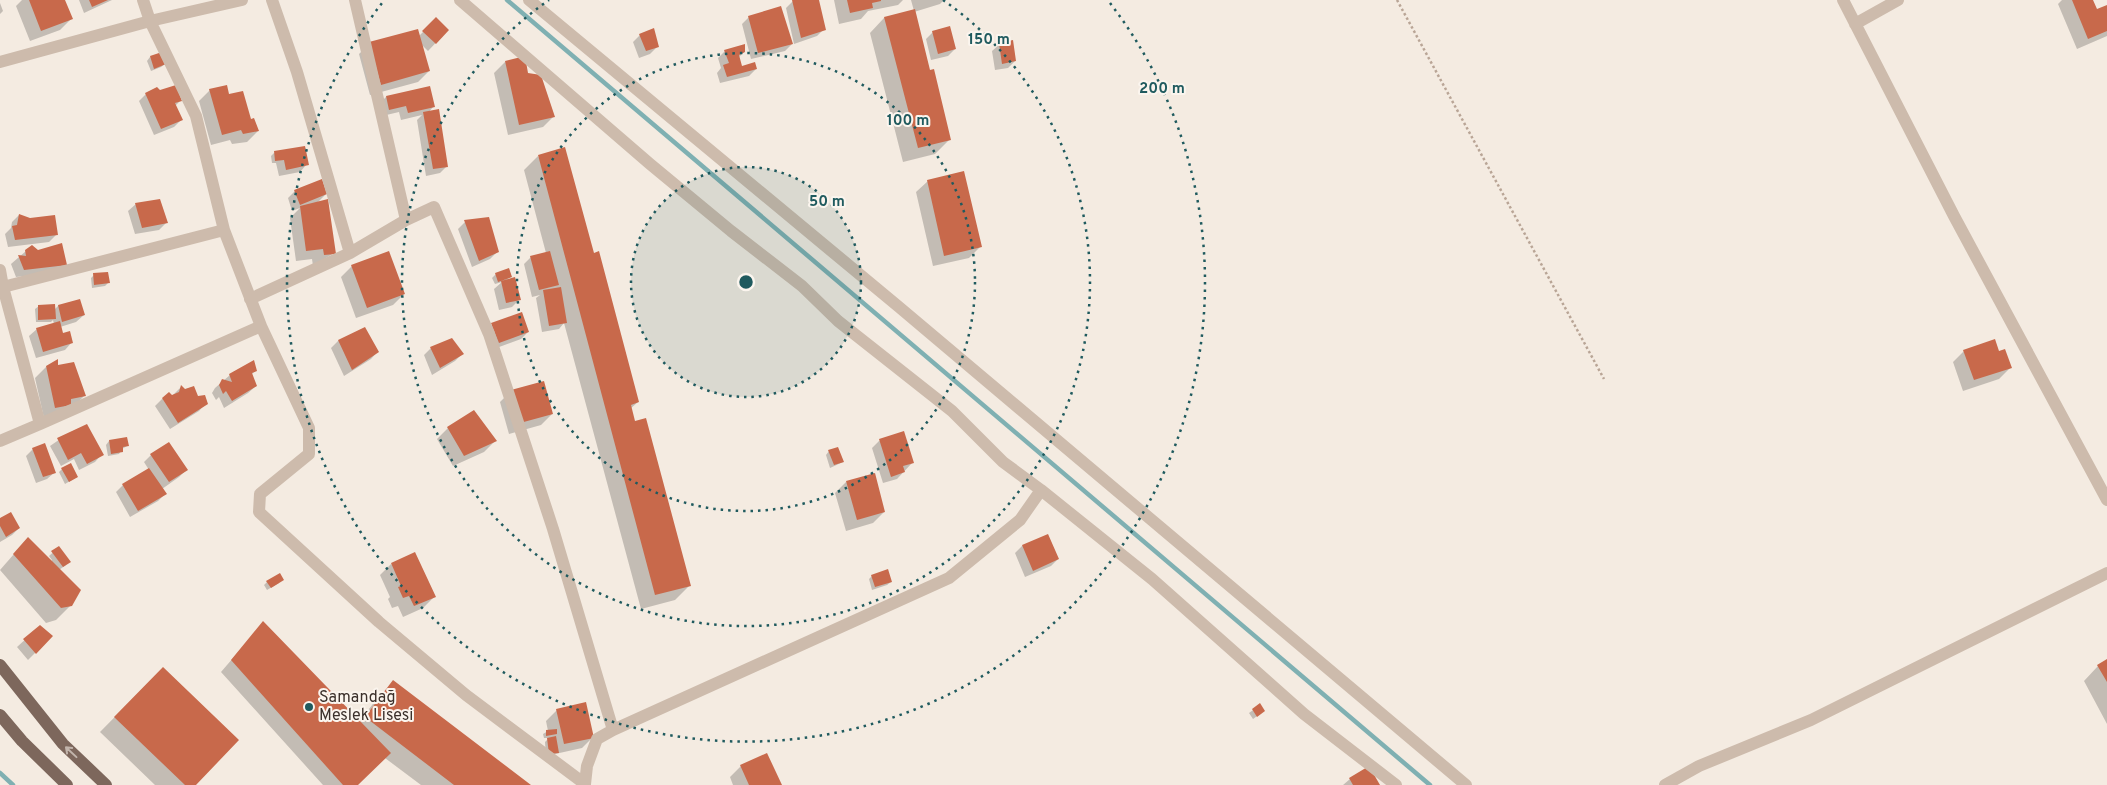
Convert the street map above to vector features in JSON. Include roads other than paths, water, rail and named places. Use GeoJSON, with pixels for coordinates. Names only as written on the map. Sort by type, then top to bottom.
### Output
{"type":"FeatureCollection","features":[{"type":"Feature","properties":{"kind":"main road"},"geometry":{"type":"LineString","coordinates":[[0,665],[63,744],[106,785]]}},
{"type":"Feature","properties":{"kind":"main road"},"geometry":{"type":"LineString","coordinates":[[0,716],[22,741],[67,785]]}},
{"type":"Feature","properties":{"kind":"street"},"geometry":{"type":"LineString","coordinates":[[143,0],[150,21],[196,116],[224,230],[261,326],[308,428],[308,454],[260,494],[259,512],[379,622],[458,689],[586,785]]}},
{"type":"Feature","properties":{"kind":"street"},"geometry":{"type":"LineString","coordinates":[[0,62],[150,21],[242,0]]}},
{"type":"Feature","properties":{"kind":"street"},"geometry":{"type":"LineString","coordinates":[[272,0],[297,72],[350,253]]}},
{"type":"Feature","properties":{"kind":"street"},"geometry":{"type":"LineString","coordinates":[[356,0],[406,220]]}},
{"type":"Feature","properties":{"kind":"street"},"geometry":{"type":"LineString","coordinates":[[460,0],[650,164],[731,231],[802,286],[838,321],[952,411],[1002,462],[1041,490],[1152,579],[1304,714],[1396,785]]}},
{"type":"Feature","properties":{"kind":"street"},"geometry":{"type":"LineString","coordinates":[[529,0],[899,307],[1466,785]]}},
{"type":"Feature","properties":{"kind":"street"},"geometry":{"type":"LineString","coordinates":[[1843,0],[1954,216],[2107,500]]}},
{"type":"Feature","properties":{"kind":"street"},"geometry":{"type":"LineString","coordinates":[[1855,24],[1898,0]]}},
{"type":"Feature","properties":{"kind":"street"},"geometry":{"type":"LineString","coordinates":[[250,299],[350,253],[406,220],[434,207],[489,334],[553,529],[613,730]]}},
{"type":"Feature","properties":{"kind":"street"},"geometry":{"type":"LineString","coordinates":[[3,287],[224,230]]}},
{"type":"Feature","properties":{"kind":"street"},"geometry":{"type":"LineString","coordinates":[[0,270],[40,424]]}},
{"type":"Feature","properties":{"kind":"street"},"geometry":{"type":"LineString","coordinates":[[0,441],[261,326]]}},
{"type":"Feature","properties":{"kind":"street"},"geometry":{"type":"LineString","coordinates":[[586,785],[586,766],[598,739],[613,730],[949,578],[1020,520],[1041,490]]}},
{"type":"Feature","properties":{"kind":"street"},"geometry":{"type":"LineString","coordinates":[[1665,785],[1699,766],[1810,720],[2107,574]]}},
{"type":"Feature","properties":{"kind":"waterway"},"geometry":{"type":"LineString","coordinates":[[507,0],[1430,785]]}},
{"type":"Feature","properties":{"kind":"waterway"},"geometry":{"type":"LineString","coordinates":[[0,773],[13,785]]}},
{"type":"Feature","properties":{"kind":"place","name":"Samandağ Meslek Lisesi"},"geometry":{"type":"Point","coordinates":[309,707]}}]}
